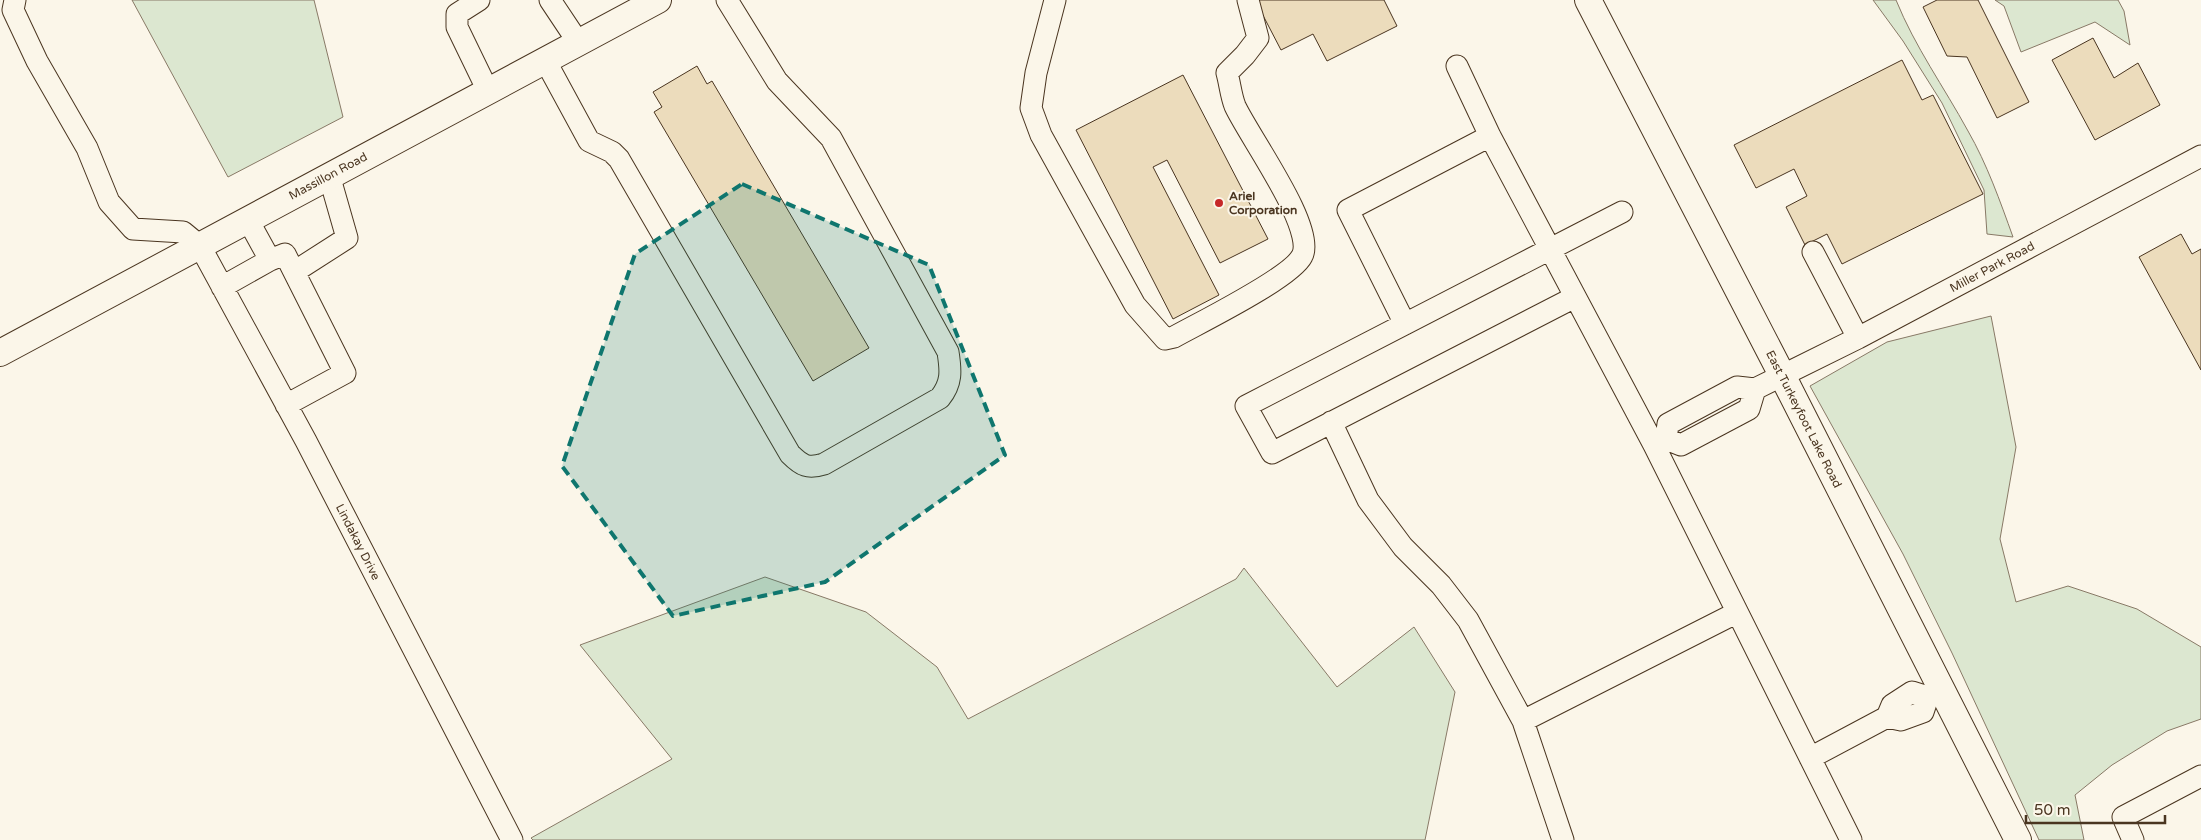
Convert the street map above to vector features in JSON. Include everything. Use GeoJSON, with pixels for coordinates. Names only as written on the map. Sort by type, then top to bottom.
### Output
{"type":"FeatureCollection","features":[{"type":"Feature","properties":{"kind":"main road","name":"Massillon Road"},"geometry":{"type":"LineString","coordinates":[[0,352],[658,0]]}},
{"type":"Feature","properties":{"kind":"main road","name":"East Turkeyfoot Lake Road"},"geometry":{"type":"LineString","coordinates":[[1588,0],[1782,375],[1935,694],[2018,840]]}},
{"type":"Feature","properties":{"kind":"street"},"geometry":{"type":"LineString","coordinates":[[15,0],[13,10],[37,61],[87,148],[109,202],[133,229],[182,232],[200,246]]}},
{"type":"Feature","properties":{"kind":"street"},"geometry":{"type":"LineString","coordinates":[[479,0],[457,14],[458,27],[488,91]]}},
{"type":"Feature","properties":{"kind":"street"},"geometry":{"type":"LineString","coordinates":[[550,0],[578,42]]}},
{"type":"Feature","properties":{"kind":"street"},"geometry":{"type":"LineString","coordinates":[[545,60],[589,141],[612,152],[619,159],[790,454],[800,464],[811,468],[824,464],[940,398],[948,388],[951,372],[948,352],[831,138],[777,81],[727,0]]}},
{"type":"Feature","properties":{"kind":"street"},"geometry":{"type":"LineString","coordinates":[[1055,0],[1036,73],[1031,108],[1041,135],[1136,305],[1164,339],[1174,337],[1246,298],[1292,268],[1303,256],[1304,241],[1292,207],[1235,106],[1227,73],[1245,55],[1258,38],[1248,0]]}},
{"type":"Feature","properties":{"kind":"street"},"geometry":{"type":"LineString","coordinates":[[1457,66],[1490,136],[1575,297],[1660,442],[1736,612],[1852,840]]}},
{"type":"Feature","properties":{"kind":"street"},"geometry":{"type":"LineString","coordinates":[[1405,324],[1348,210],[1490,136]]}},
{"type":"Feature","properties":{"kind":"street","name":"Miller Park Road"},"geometry":{"type":"LineString","coordinates":[[1660,442],[1668,424],[1737,387],[1755,389],[1858,338],[2201,156]]}},
{"type":"Feature","properties":{"kind":"street"},"geometry":{"type":"LineString","coordinates":[[294,272],[347,238],[329,176]]}},
{"type":"Feature","properties":{"kind":"street"},"geometry":{"type":"LineString","coordinates":[[1575,297],[1272,453],[1246,406],[1622,212]]}},
{"type":"Feature","properties":{"kind":"street"},"geometry":{"type":"LineString","coordinates":[[248,220],[270,260]]}},
{"type":"Feature","properties":{"kind":"street","name":"Lindakay Drive"},"geometry":{"type":"LineString","coordinates":[[200,246],[286,405],[512,840]]}},
{"type":"Feature","properties":{"kind":"street"},"geometry":{"type":"LineString","coordinates":[[1813,252],[1858,338]]}},
{"type":"Feature","properties":{"kind":"street"},"geometry":{"type":"LineString","coordinates":[[222,287],[284,254],[294,272],[344,373],[286,405]]}},
{"type":"Feature","properties":{"kind":"street"},"geometry":{"type":"LineString","coordinates":[[1331,422],[1368,500],[1404,547],[1442,585],[1468,620],[1523,721],[1563,840]]}},
{"type":"Feature","properties":{"kind":"street"},"geometry":{"type":"LineString","coordinates":[[1523,721],[1736,612]]}},
{"type":"Feature","properties":{"kind":"street"},"geometry":{"type":"LineString","coordinates":[[1810,758],[1888,716],[1892,705],[1912,692],[1935,694]]}},
{"type":"Feature","properties":{"kind":"street"},"geometry":{"type":"LineString","coordinates":[[2133,840],[2123,817],[2201,776]]}},
{"type":"Feature","properties":{"kind":"highlighted area"},"geometry":{"type":"Polygon","coordinates":[[[742,184],[929,265],[1005,455],[825,582],[673,616],[562,466],[635,254],[742,184]]]}},
{"type":"Feature","properties":{"kind":"green space"},"geometry":{"type":"Polygon","coordinates":[[[132,0],[314,0],[343,117],[228,177],[132,0]]]}},
{"type":"Feature","properties":{"kind":"green space"},"geometry":{"type":"Polygon","coordinates":[[[1873,0],[1896,0],[1921,51],[1981,156],[2013,237],[1987,234],[1984,190],[1942,103],[1903,41],[1873,0]]]}},
{"type":"Feature","properties":{"kind":"green space"},"geometry":{"type":"Polygon","coordinates":[[[1995,0],[2118,0],[2124,11],[2130,45],[2095,22],[2021,52],[2004,6],[1995,0]]]}},
{"type":"Feature","properties":{"kind":"green space"},"geometry":{"type":"Polygon","coordinates":[[[1991,316],[2016,447],[2000,539],[2016,602],[2068,586],[2137,609],[2201,647],[2201,719],[2167,731],[2112,765],[2075,795],[2084,840],[2039,840],[1952,653],[1903,554],[1810,386],[1887,342],[1991,316]]]}},
{"type":"Feature","properties":{"kind":"green space"},"geometry":{"type":"Polygon","coordinates":[[[1244,568],[1337,687],[1414,627],[1455,692],[1425,840],[533,840],[531,838],[672,759],[580,645],[765,577],[866,612],[937,667],[968,719],[1236,579],[1244,568]]]}},
{"type":"Feature","properties":{"kind":"building"},"geometry":{"type":"Polygon","coordinates":[[[1255,0],[1384,0],[1397,26],[1327,61],[1313,34],[1281,50],[1255,0]]]}},
{"type":"Feature","properties":{"kind":"building"},"geometry":{"type":"Polygon","coordinates":[[[1937,0],[1978,0],[2029,102],[1997,118],[1967,57],[1947,56],[1923,7],[1937,0]]]}},
{"type":"Feature","properties":{"kind":"building"},"geometry":{"type":"Polygon","coordinates":[[[2093,38],[2114,78],[2138,63],[2160,105],[2095,140],[2052,60],[2093,38]]]}},
{"type":"Feature","properties":{"kind":"building"},"geometry":{"type":"Polygon","coordinates":[[[1902,60],[1922,100],[1933,95],[1983,194],[1842,264],[1827,234],[1805,245],[1786,207],[1807,196],[1794,169],[1756,188],[1734,145],[1902,60]]]}},
{"type":"Feature","properties":{"kind":"building"},"geometry":{"type":"Polygon","coordinates":[[[697,66],[707,84],[712,81],[869,348],[813,381],[654,112],[662,107],[653,92],[697,66]]]}},
{"type":"Feature","properties":{"kind":"building","name":"Ariel Corporation"},"geometry":{"type":"Polygon","coordinates":[[[1183,75],[1268,239],[1220,263],[1167,160],[1153,167],[1219,295],[1173,319],[1076,130],[1183,75]]]}},
{"type":"Feature","properties":{"kind":"building"},"geometry":{"type":"Polygon","coordinates":[[[2181,234],[2192,254],[2201,249],[2201,370],[2139,257],[2181,234]]]}},
{"type":"Feature","properties":{"kind":"place","name":"Ariel Corporation"},"geometry":{"type":"Point","coordinates":[1219,203]}}]}
